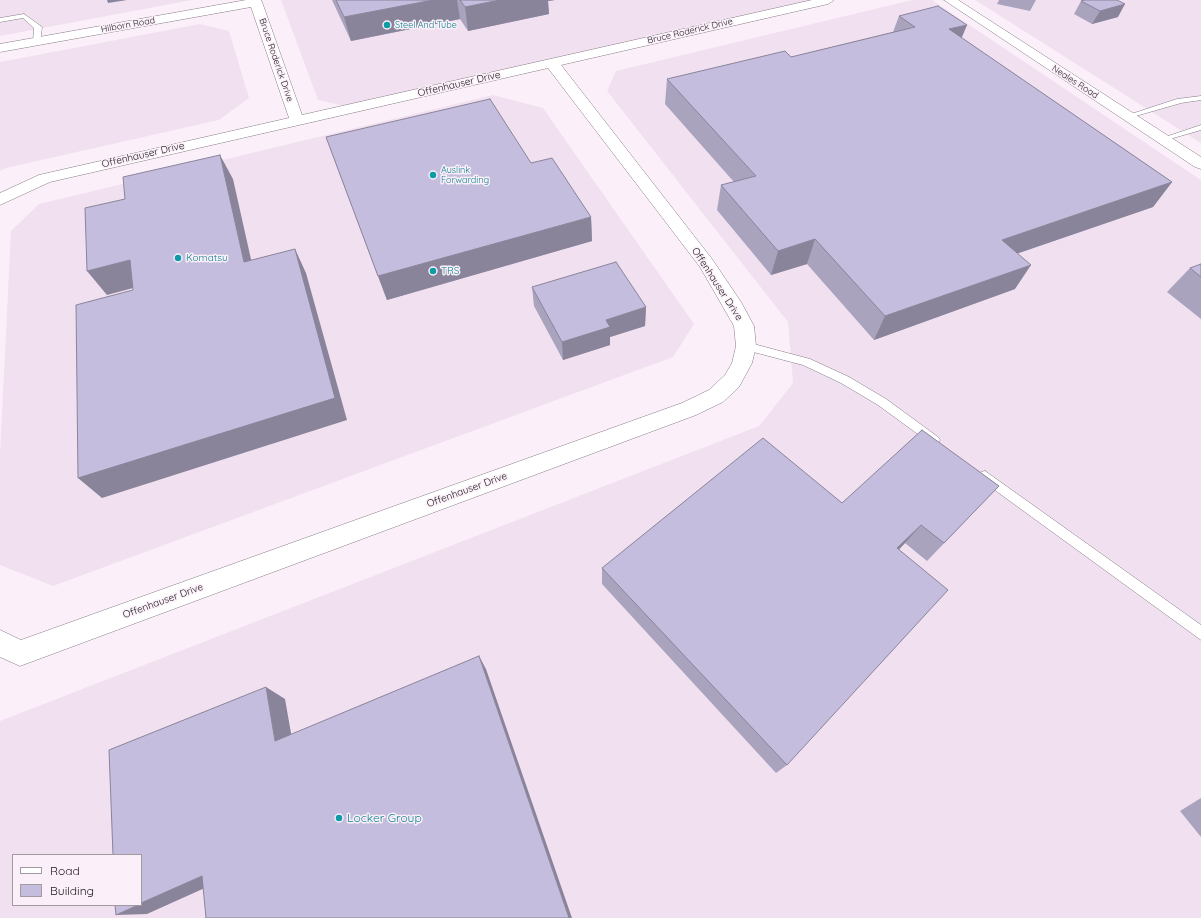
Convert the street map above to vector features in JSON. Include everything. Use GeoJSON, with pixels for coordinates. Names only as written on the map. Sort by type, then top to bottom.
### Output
{"type":"FeatureCollection","features":[{"type":"Feature","properties":{"kind":"street","name":"Bruce Roderick Drive"},"geometry":{"type":"LineString","coordinates":[[552,63],[828,0]]}},
{"type":"Feature","properties":{"kind":"street","name":"Neales Road"},"geometry":{"type":"LineString","coordinates":[[950,0],[1201,164]]}},
{"type":"Feature","properties":{"kind":"street","name":"Bruce Roderick Drive"},"geometry":{"type":"LineString","coordinates":[[256,1],[297,121]]}},
{"type":"Feature","properties":{"kind":"street","name":"Hilborn Road"},"geometry":{"type":"LineString","coordinates":[[0,48],[256,1]]}},
{"type":"Feature","properties":{"kind":"street","name":"Offenhauser Drive"},"geometry":{"type":"LineString","coordinates":[[0,200],[13,192],[45,178],[552,63],[706,263],[734,307],[744,326],[746,346],[742,363],[732,381],[716,396],[689,409],[20,653],[0,643]]}},
{"type":"Feature","properties":{"kind":"lane"},"geometry":{"type":"LineString","coordinates":[[0,20],[24,16],[38,28],[38,42]]}},
{"type":"Feature","properties":{"kind":"lane"},"geometry":{"type":"LineString","coordinates":[[1129,116],[1180,101],[1201,98]]}},
{"type":"Feature","properties":{"kind":"lane"},"geometry":{"type":"LineString","coordinates":[[1164,139],[1201,127]]}},
{"type":"Feature","properties":{"kind":"lane"},"geometry":{"type":"LineString","coordinates":[[746,346],[806,362],[845,380],[882,402],[946,449]]}},
{"type":"Feature","properties":{"kind":"lane"},"geometry":{"type":"LineString","coordinates":[[972,467],[1201,633]]}},
{"type":"Feature","properties":{"kind":"shaded area"},"geometry":{"type":"Polygon","coordinates":[[[0,0],[192,0],[0,36],[0,0]]]}},
{"type":"Feature","properties":{"kind":"shaded area"},"geometry":{"type":"Polygon","coordinates":[[[281,0],[827,0],[349,107],[318,100],[281,0]]]}},
{"type":"Feature","properties":{"kind":"shaded area"},"geometry":{"type":"Polygon","coordinates":[[[912,0],[932,0],[1201,180],[1201,918],[0,918],[0,721],[759,426],[793,383],[788,322],[607,91],[616,71],[912,0]]]}},
{"type":"Feature","properties":{"kind":"shaded area"},"geometry":{"type":"Polygon","coordinates":[[[975,0],[1201,0],[1201,143],[975,0]]]}},
{"type":"Feature","properties":{"kind":"shaded area"},"geometry":{"type":"Polygon","coordinates":[[[200,24],[229,31],[249,98],[219,120],[6,168],[0,171],[0,62],[200,24]]]}},
{"type":"Feature","properties":{"kind":"shaded area"},"geometry":{"type":"Polygon","coordinates":[[[493,95],[543,108],[694,324],[673,357],[53,586],[0,565],[0,453],[11,231],[39,204],[493,95]]]}},
{"type":"Feature","properties":{"kind":"building"},"geometry":{"type":"Polygon","coordinates":[[[336,0],[433,0],[344,17],[336,0]]]}},
{"type":"Feature","properties":{"kind":"building"},"geometry":{"type":"Polygon","coordinates":[[[460,0],[500,0],[465,7],[460,0]]]}},
{"type":"Feature","properties":{"kind":"building"},"geometry":{"type":"Polygon","coordinates":[[[1117,0],[1125,4],[1100,11],[1081,1],[1117,0]]]}},
{"type":"Feature","properties":{"kind":"building"},"geometry":{"type":"Polygon","coordinates":[[[938,6],[967,25],[949,29],[1172,182],[1002,240],[1031,265],[885,316],[815,239],[778,251],[721,185],[756,176],[667,79],[785,51],[791,57],[915,27],[899,16],[938,6]]]}},
{"type":"Feature","properties":{"kind":"building"},"geometry":{"type":"Polygon","coordinates":[[[490,99],[531,163],[552,158],[591,217],[378,276],[326,137],[490,99]]]}},
{"type":"Feature","properties":{"kind":"building"},"geometry":{"type":"Polygon","coordinates":[[[220,155],[244,262],[295,249],[335,398],[78,478],[76,305],[133,290],[130,260],[87,271],[85,208],[125,199],[123,177],[220,155]]]}},
{"type":"Feature","properties":{"kind":"building"},"geometry":{"type":"Polygon","coordinates":[[[616,262],[646,307],[606,320],[610,327],[562,342],[532,287],[616,262]]]}},
{"type":"Feature","properties":{"kind":"building"},"geometry":{"type":"Polygon","coordinates":[[[1201,264],[1201,277],[1190,268],[1201,264]]]}},
{"type":"Feature","properties":{"kind":"building"},"geometry":{"type":"Polygon","coordinates":[[[922,430],[999,486],[944,543],[921,525],[897,548],[948,590],[787,765],[602,568],[763,438],[842,503],[922,430]]]}},
{"type":"Feature","properties":{"kind":"building","name":"Locker Group"},"geometry":{"type":"Polygon","coordinates":[[[479,656],[569,918],[206,918],[202,876],[142,903],[142,854],[113,854],[109,750],[266,687],[275,741],[479,656]]]}},
{"type":"Feature","properties":{"kind":"building"},"geometry":{"type":"Polygon","coordinates":[[[115,906],[136,906],[116,915],[115,906]]]}},
{"type":"Feature","properties":{"kind":"place","name":"Steel And Tube"},"geometry":{"type":"Point","coordinates":[387,25]}},
{"type":"Feature","properties":{"kind":"place","name":"Auslink Forwarding"},"geometry":{"type":"Point","coordinates":[433,175]}},
{"type":"Feature","properties":{"kind":"place","name":"Komatsu"},"geometry":{"type":"Point","coordinates":[178,258]}},
{"type":"Feature","properties":{"kind":"place","name":"TRS"},"geometry":{"type":"Point","coordinates":[433,271]}},
{"type":"Feature","properties":{"kind":"place","name":"Locker Group"},"geometry":{"type":"Point","coordinates":[339,818]}}]}
